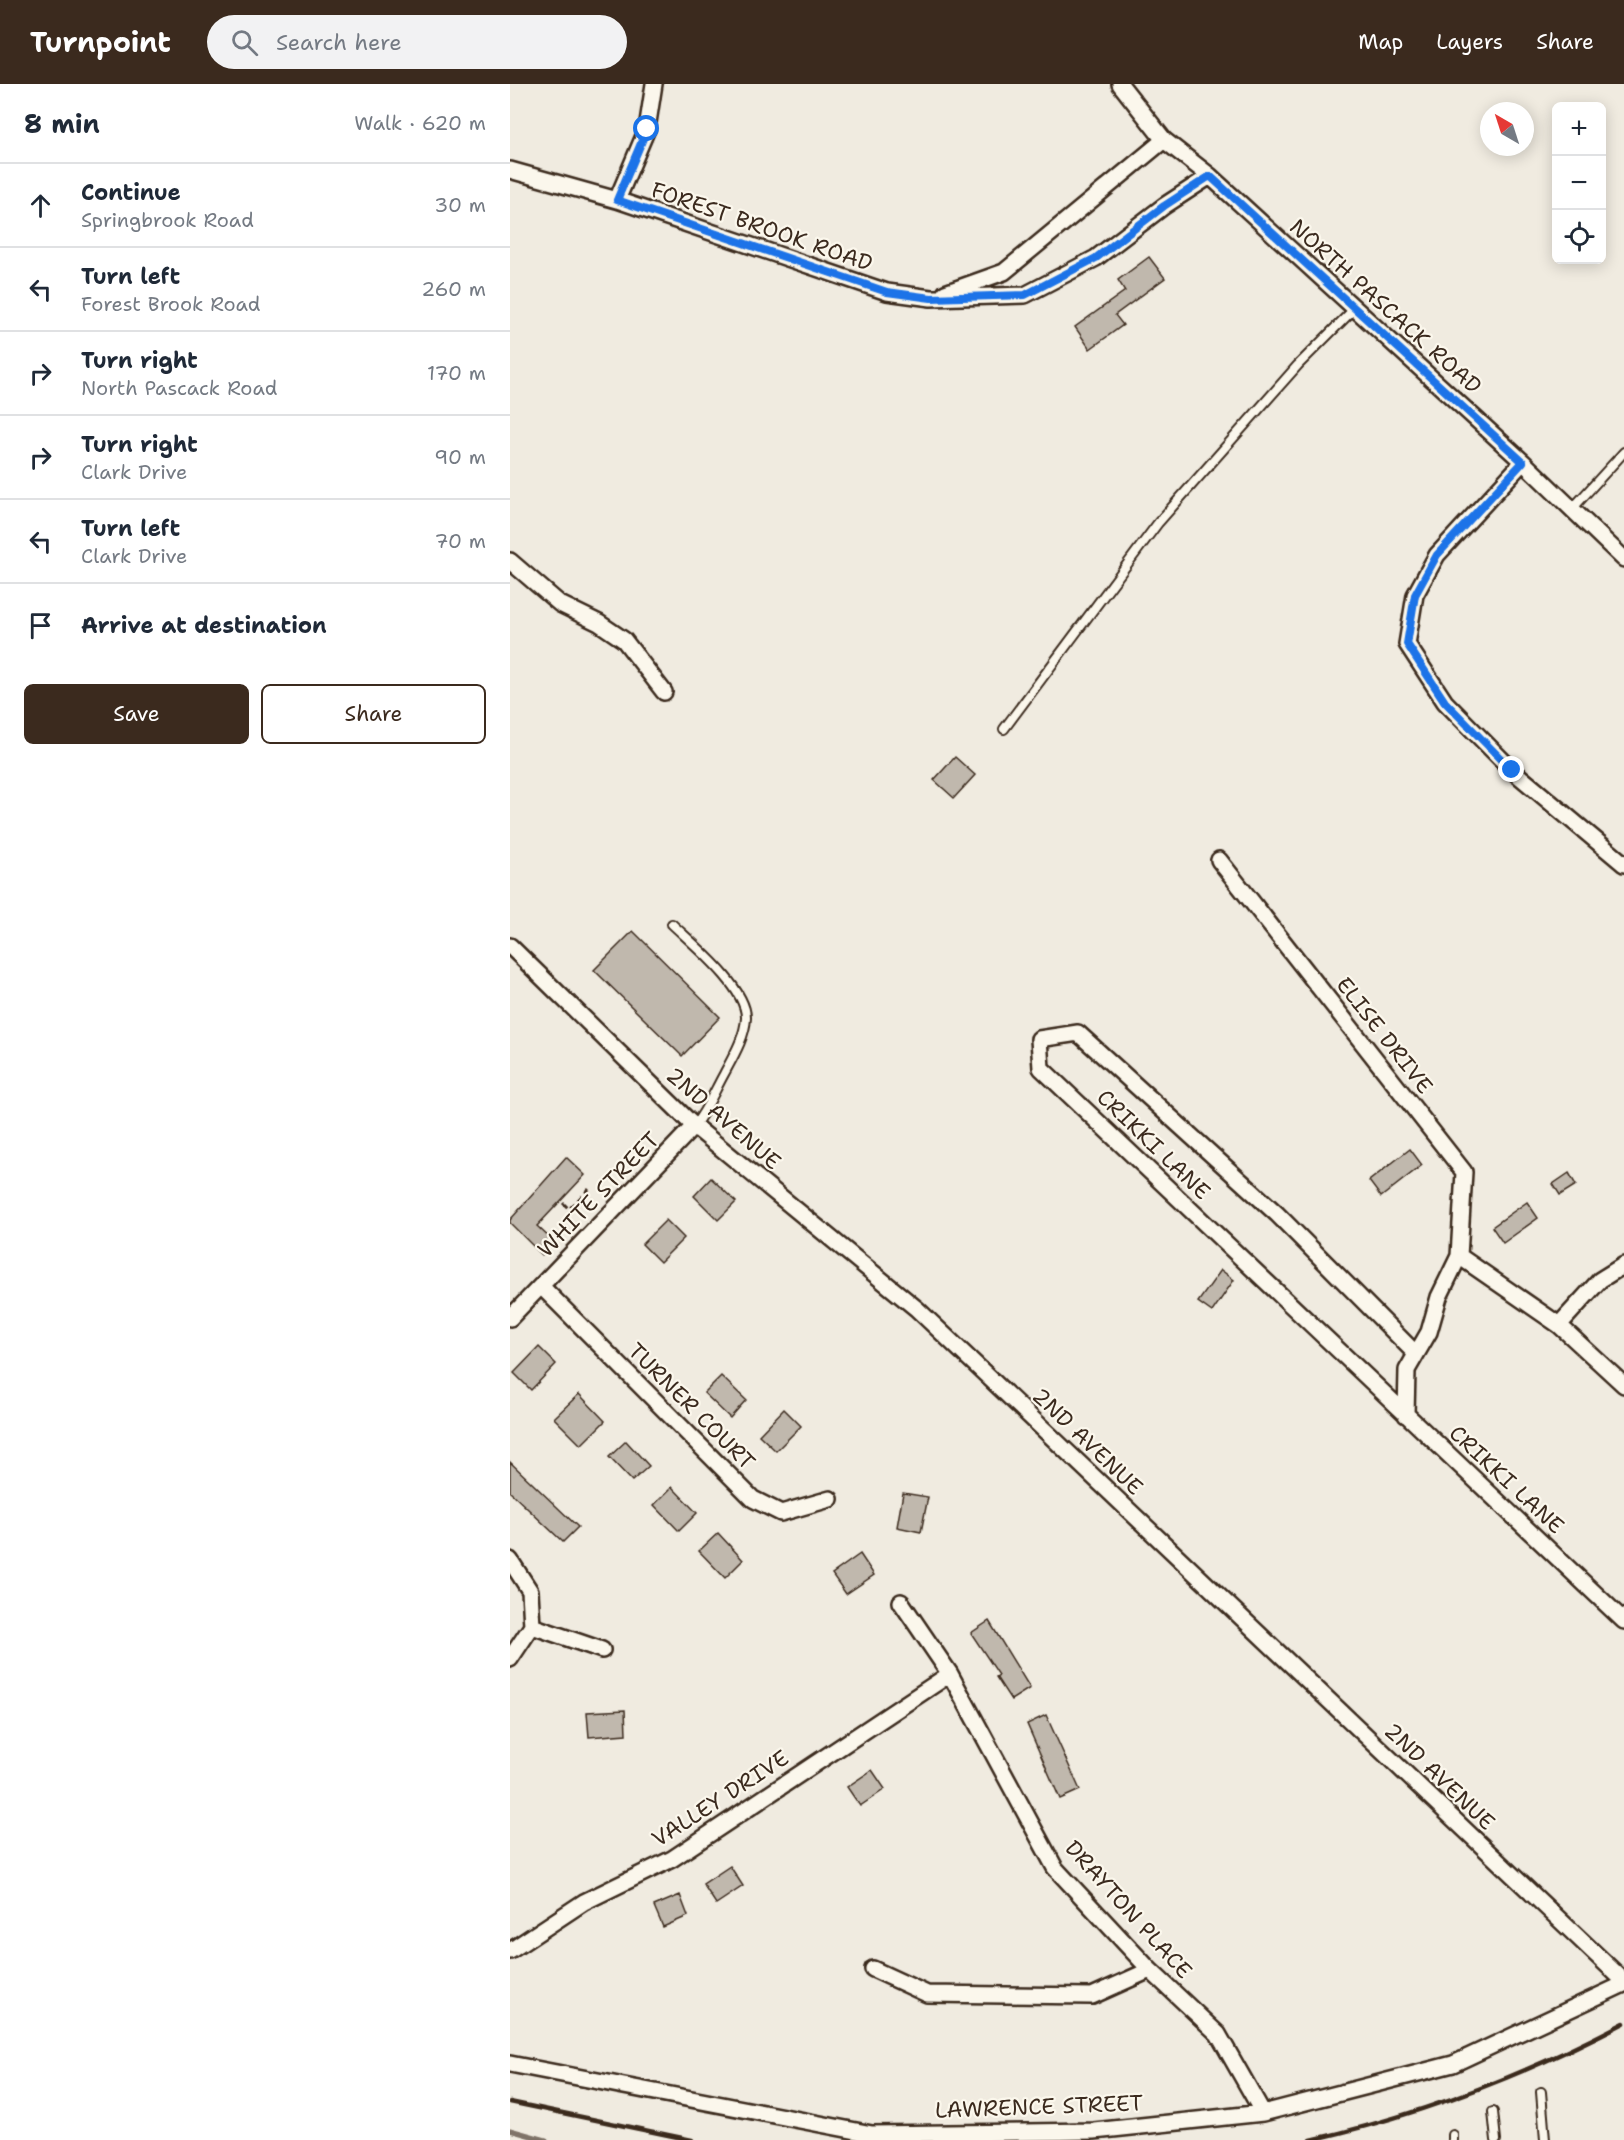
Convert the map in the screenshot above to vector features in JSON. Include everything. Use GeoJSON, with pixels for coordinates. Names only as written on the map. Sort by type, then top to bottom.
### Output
{"type":"FeatureCollection","features":[{"type":"Feature","properties":{"kind":"street"},"geometry":{"type":"LineString","coordinates":[[617,200],[647,129],[654,84]]}},
{"type":"Feature","properties":{"kind":"street","name":"NORTH PASCACK ROAD"},"geometry":{"type":"LineString","coordinates":[[1120,84],[1164,140],[1210,176],[1355,308],[1523,462],[1624,559]]}},
{"type":"Feature","properties":{"kind":"street","name":"FOREST BROOK ROAD"},"geometry":{"type":"LineString","coordinates":[[931,298],[1004,272],[1164,140]]}},
{"type":"Feature","properties":{"kind":"street","name":"FOREST BROOK ROAD"},"geometry":{"type":"LineString","coordinates":[[510,170],[617,200],[887,292],[931,298],[1025,295],[1096,258],[1164,206],[1210,176]]}},
{"type":"Feature","properties":{"kind":"street"},"geometry":{"type":"LineString","coordinates":[[1523,462],[1437,555],[1415,595],[1407,644],[1445,702],[1512,770],[1624,864]]}},
{"type":"Feature","properties":{"kind":"street"},"geometry":{"type":"LineString","coordinates":[[510,561],[560,604],[599,623],[624,640],[664,692]]}},
{"type":"Feature","properties":{"kind":"street","name":"ELISE DRIVE"},"geometry":{"type":"LineString","coordinates":[[1219,860],[1464,1172],[1459,1256],[1439,1298],[1430,1332],[1407,1370],[1406,1414]]}},
{"type":"Feature","properties":{"kind":"street","name":"2ND AVENUE"},"geometry":{"type":"LineString","coordinates":[[510,946],[694,1126],[917,1309],[1624,1982]]}},
{"type":"Feature","properties":{"kind":"street","name":"CRIKKI LANE"},"geometry":{"type":"LineString","coordinates":[[1416,1354],[1277,1215],[1078,1033],[1039,1039],[1041,1068],[1624,1621]]}},
{"type":"Feature","properties":{"kind":"street","name":"WHITE STREET"},"geometry":{"type":"LineString","coordinates":[[510,1318],[694,1126]]}},
{"type":"Feature","properties":{"kind":"street"},"geometry":{"type":"LineString","coordinates":[[1459,1256],[1559,1325],[1624,1385]]}},
{"type":"Feature","properties":{"kind":"street"},"geometry":{"type":"LineString","coordinates":[[1559,1325],[1600,1280],[1624,1265]]}},
{"type":"Feature","properties":{"kind":"street","name":"TURNER COURT"},"geometry":{"type":"LineString","coordinates":[[541,1286],[753,1499],[781,1513],[830,1499]]}},
{"type":"Feature","properties":{"kind":"street"},"geometry":{"type":"LineString","coordinates":[[510,1560],[530,1591],[532,1626],[510,1659]]}},
{"type":"Feature","properties":{"kind":"street","name":"DRAYTON PLACE"},"geometry":{"type":"LineString","coordinates":[[901,1602],[950,1674],[1055,1868],[1150,1970],[1218,2034],[1263,2113]]}},
{"type":"Feature","properties":{"kind":"street"},"geometry":{"type":"LineString","coordinates":[[532,1626],[602,1650]]}},
{"type":"Feature","properties":{"kind":"street","name":"VALLEY DRIVE"},"geometry":{"type":"LineString","coordinates":[[510,1951],[584,1902],[672,1859],[950,1674]]}},
{"type":"Feature","properties":{"kind":"street"},"geometry":{"type":"LineString","coordinates":[[873,1969],[927,1994],[1092,1996],[1150,1970]]}},
{"type":"Feature","properties":{"kind":"street","name":"LAWRENCE STREET"},"geometry":{"type":"LineString","coordinates":[[510,2064],[872,2134],[1094,2131],[1263,2113],[1453,2064],[1624,1982]]}},
{"type":"Feature","properties":{"kind":"lane"},"geometry":{"type":"LineString","coordinates":[[1004,729],[1158,523],[1298,365],[1355,308]]}},
{"type":"Feature","properties":{"kind":"lane"},"geometry":{"type":"LineString","coordinates":[[1572,509],[1624,452]]}},
{"type":"Feature","properties":{"kind":"lane"},"geometry":{"type":"LineString","coordinates":[[672,924],[713,962],[736,990],[746,1016],[738,1048],[706,1112],[694,1126]]}},
{"type":"Feature","properties":{"kind":"lane"},"geometry":{"type":"LineString","coordinates":[[1540,2092],[1545,2140]]}},
{"type":"Feature","properties":{"kind":"lane"},"geometry":{"type":"LineString","coordinates":[[1493,2112],[1496,2140]]}},
{"type":"Feature","properties":{"kind":"path"},"geometry":{"type":"LineString","coordinates":[[563,1203],[569,1209],[589,1188]]}},
{"type":"Feature","properties":{"kind":"building"},"geometry":{"type":"Polygon","coordinates":[[[1149,257],[1165,278],[1115,315],[1123,325],[1090,349],[1075,327],[1125,291],[1118,280],[1149,257]]]}},
{"type":"Feature","properties":{"kind":"building"},"geometry":{"type":"Polygon","coordinates":[[[955,757],[975,775],[954,798],[934,780],[955,757]]]}},
{"type":"Feature","properties":{"kind":"building"},"geometry":{"type":"Polygon","coordinates":[[[633,931],[720,1017],[682,1056],[594,970],[633,931]]]}},
{"type":"Feature","properties":{"kind":"building"},"geometry":{"type":"Polygon","coordinates":[[[1410,1149],[1422,1165],[1381,1197],[1369,1181],[1410,1149]]]}},
{"type":"Feature","properties":{"kind":"building"},"geometry":{"type":"Polygon","coordinates":[[[566,1157],[585,1175],[537,1226],[554,1242],[542,1255],[510,1223],[510,1220],[566,1157]]]}},
{"type":"Feature","properties":{"kind":"building"},"geometry":{"type":"Polygon","coordinates":[[[1569,1173],[1576,1185],[1560,1195],[1553,1184],[1569,1173]]]}},
{"type":"Feature","properties":{"kind":"building"},"geometry":{"type":"Polygon","coordinates":[[[711,1178],[736,1202],[718,1220],[694,1196],[711,1178]]]}},
{"type":"Feature","properties":{"kind":"building"},"geometry":{"type":"Polygon","coordinates":[[[1527,1202],[1538,1218],[1503,1243],[1492,1227],[1527,1202]]]}},
{"type":"Feature","properties":{"kind":"building"},"geometry":{"type":"Polygon","coordinates":[[[666,1220],[684,1238],[660,1262],[642,1244],[666,1220]]]}},
{"type":"Feature","properties":{"kind":"building"},"geometry":{"type":"Polygon","coordinates":[[[1221,1270],[1234,1280],[1212,1312],[1198,1302],[1221,1270]]]}},
{"type":"Feature","properties":{"kind":"building"},"geometry":{"type":"Polygon","coordinates":[[[539,1347],[556,1364],[531,1390],[514,1373],[539,1347]]]}},
{"type":"Feature","properties":{"kind":"building"},"geometry":{"type":"Polygon","coordinates":[[[721,1376],[746,1400],[730,1418],[704,1393],[721,1376]]]}},
{"type":"Feature","properties":{"kind":"building"},"geometry":{"type":"Polygon","coordinates":[[[579,1394],[605,1421],[581,1445],[554,1418],[579,1394]]]}},
{"type":"Feature","properties":{"kind":"building"},"geometry":{"type":"Polygon","coordinates":[[[784,1409],[801,1426],[776,1451],[759,1435],[784,1409]]]}},
{"type":"Feature","properties":{"kind":"building"},"geometry":{"type":"Polygon","coordinates":[[[626,1441],[649,1466],[632,1481],[609,1457],[626,1441]]]}},
{"type":"Feature","properties":{"kind":"building"},"geometry":{"type":"Polygon","coordinates":[[[510,1462],[578,1527],[563,1542],[510,1492],[510,1462]]]}},
{"type":"Feature","properties":{"kind":"building"},"geometry":{"type":"Polygon","coordinates":[[[672,1487],[697,1513],[679,1531],[654,1505],[672,1487]]]}},
{"type":"Feature","properties":{"kind":"building"},"geometry":{"type":"Polygon","coordinates":[[[903,1493],[928,1497],[921,1532],[897,1527],[903,1493]]]}},
{"type":"Feature","properties":{"kind":"building"},"geometry":{"type":"Polygon","coordinates":[[[718,1533],[743,1560],[725,1578],[699,1551],[718,1533]]]}},
{"type":"Feature","properties":{"kind":"building"},"geometry":{"type":"Polygon","coordinates":[[[860,1554],[874,1575],[846,1594],[832,1574],[860,1554]]]}},
{"type":"Feature","properties":{"kind":"building"},"geometry":{"type":"Polygon","coordinates":[[[989,1621],[1030,1688],[1011,1700],[996,1677],[999,1675],[971,1633],[989,1621]]]}},
{"type":"Feature","properties":{"kind":"building"},"geometry":{"type":"Polygon","coordinates":[[[625,1710],[626,1734],[589,1737],[587,1712],[625,1710]]]}},
{"type":"Feature","properties":{"kind":"building"},"geometry":{"type":"Polygon","coordinates":[[[1046,1715],[1080,1790],[1060,1799],[1027,1724],[1046,1715]]]}},
{"type":"Feature","properties":{"kind":"building"},"geometry":{"type":"Polygon","coordinates":[[[872,1770],[885,1789],[860,1806],[847,1787],[872,1770]]]}},
{"type":"Feature","properties":{"kind":"building"},"geometry":{"type":"Polygon","coordinates":[[[730,1866],[743,1886],[716,1904],[703,1884],[730,1866]]]}},
{"type":"Feature","properties":{"kind":"building"},"geometry":{"type":"Polygon","coordinates":[[[680,1895],[688,1916],[663,1927],[654,1906],[680,1895]]]}},
{"type":"Feature","properties":{"kind":"waterway"},"geometry":{"type":"LineString","coordinates":[[510,2130],[546,2140]]}},
{"type":"Feature","properties":{"kind":"railway"},"geometry":{"type":"LineString","coordinates":[[1311,2140],[1352,2130],[1471,2092],[1549,2060],[1624,2023]]}},
{"type":"Feature","properties":{"kind":"railway"},"geometry":{"type":"LineString","coordinates":[[510,2102],[692,2140]]}},
{"type":"Feature","properties":{"kind":"route"},"geometry":{"type":"LineString","coordinates":[[647,129],[617,200],[887,292],[931,298],[1025,295],[1096,258],[1164,206],[1210,176],[1523,462],[1437,555],[1415,595],[1407,644],[1445,702],[1512,770]]}}]}
